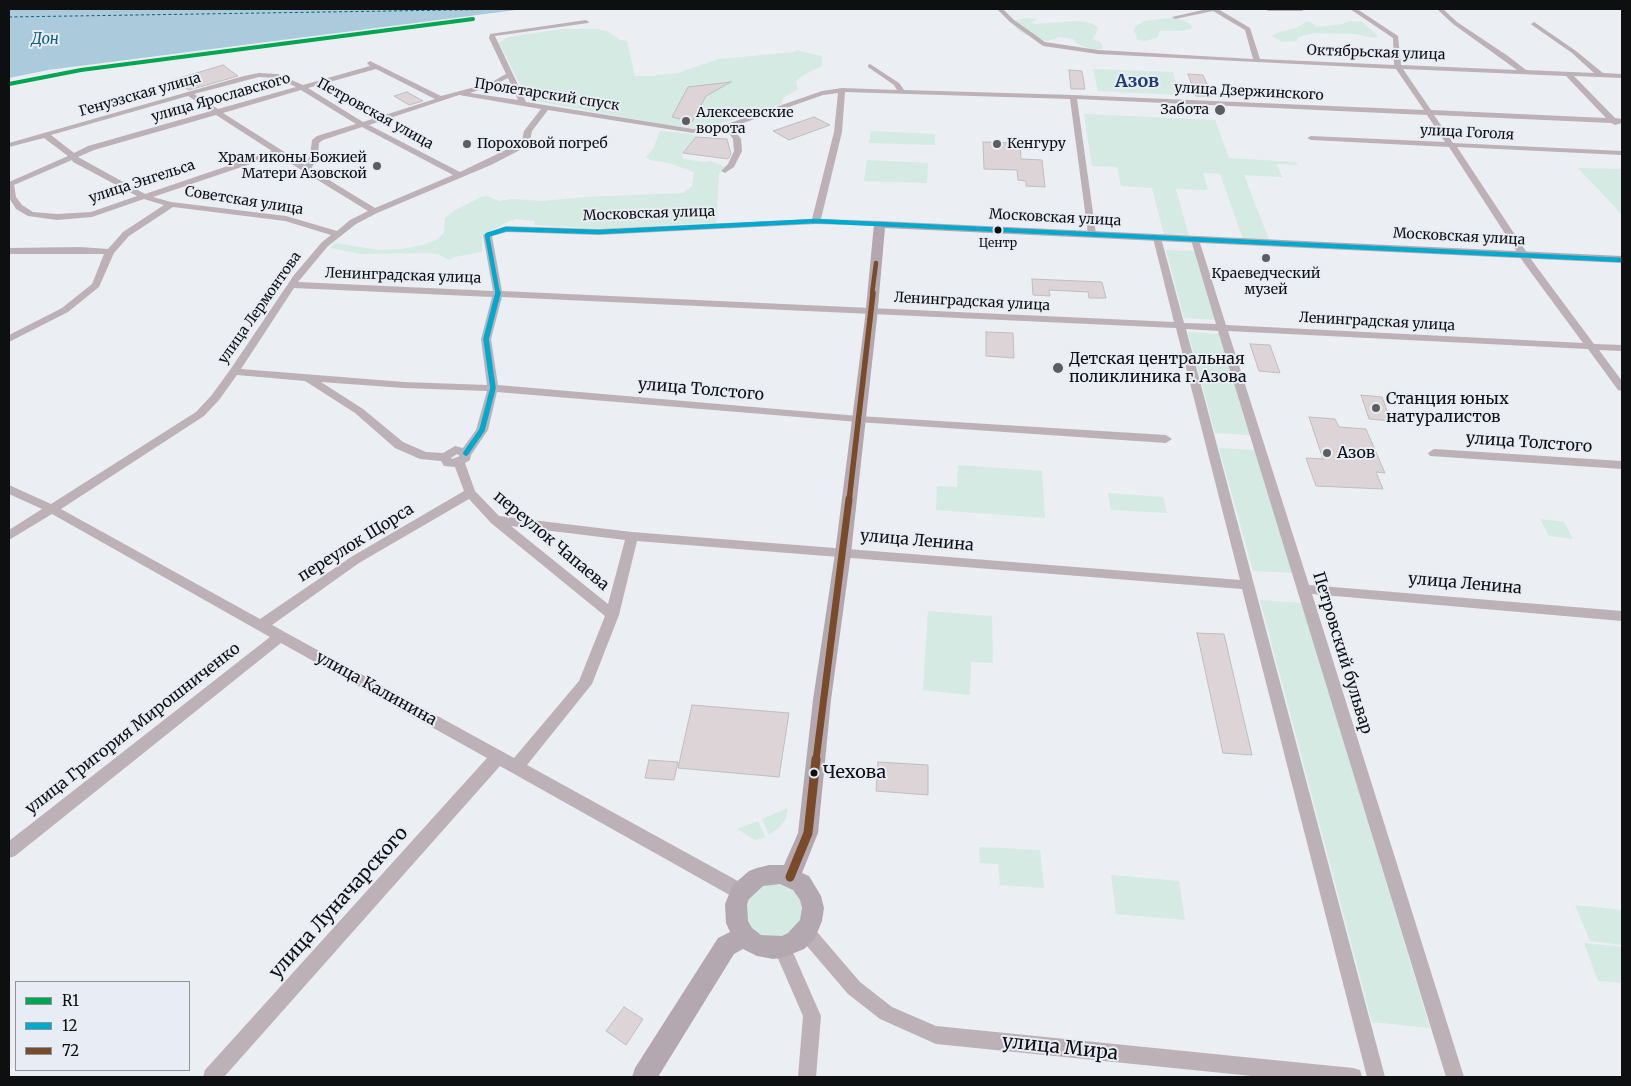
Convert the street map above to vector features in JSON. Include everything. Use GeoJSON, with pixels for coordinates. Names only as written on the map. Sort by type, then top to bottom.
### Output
{"type":"FeatureCollection","features":[{"type":"Feature","properties":{"kind":"main road","name":"Московская улица"},"geometry":{"type":"LineString","coordinates":[[880,224],[1622,260]]}},
{"type":"Feature","properties":{"kind":"main road"},"geometry":{"type":"LineString","coordinates":[[790,877],[808,833],[822,700],[843,553],[872,310],[880,224]]}},
{"type":"Feature","properties":{"kind":"main road"},"geometry":{"type":"LineString","coordinates":[[768,875],[790,877],[801,883],[810,896],[812,908],[811,921],[806,932],[796,941],[782,947],[773,948],[757,945],[744,936],[737,923],[736,904],[741,892],[757,878],[768,875]]}},
{"type":"Feature","properties":{"kind":"main road"},"geometry":{"type":"LineString","coordinates":[[644,1077],[726,946],[744,936]]}},
{"type":"Feature","properties":{"kind":"street","name":"Октябрьская улица"},"geometry":{"type":"LineString","coordinates":[[1000,9],[1012,21],[1043,44],[1128,54],[1622,76]]}},
{"type":"Feature","properties":{"kind":"street"},"geometry":{"type":"LineString","coordinates":[[1175,17],[1214,9],[1248,29],[1257,61]]}},
{"type":"Feature","properties":{"kind":"street"},"geometry":{"type":"LineString","coordinates":[[1268,9],[1302,9]]}},
{"type":"Feature","properties":{"kind":"street"},"geometry":{"type":"LineString","coordinates":[[1353,9],[1396,37],[1398,67],[1524,255],[1622,388]]}},
{"type":"Feature","properties":{"kind":"street"},"geometry":{"type":"LineString","coordinates":[[1440,9],[1455,23],[1493,48],[1524,72]]}},
{"type":"Feature","properties":{"kind":"street"},"geometry":{"type":"LineString","coordinates":[[523,103],[508,75],[492,35],[586,22]]}},
{"type":"Feature","properties":{"kind":"street"},"geometry":{"type":"LineString","coordinates":[[1534,24],[1574,52],[1601,75]]}},
{"type":"Feature","properties":{"kind":"street"},"geometry":{"type":"LineString","coordinates":[[368,61],[439,98]]}},
{"type":"Feature","properties":{"kind":"street","name":"улица Ярославского"},"geometry":{"type":"LineString","coordinates":[[73,155],[105,144],[377,66]]}},
{"type":"Feature","properties":{"kind":"street"},"geometry":{"type":"LineString","coordinates":[[870,66],[897,84],[902,92]]}},
{"type":"Feature","properties":{"kind":"street"},"geometry":{"type":"LineString","coordinates":[[1568,74],[1622,129]]}},
{"type":"Feature","properties":{"kind":"street","name":"Генуэзская улица"},"geometry":{"type":"LineString","coordinates":[[9,145],[259,75],[278,76]]}},
{"type":"Feature","properties":{"kind":"street"},"geometry":{"type":"LineString","coordinates":[[459,93],[492,84],[508,75]]}},
{"type":"Feature","properties":{"kind":"street","name":"Петровская улица"},"geometry":{"type":"LineString","coordinates":[[278,76],[303,88],[362,124],[460,175]]}},
{"type":"Feature","properties":{"kind":"street"},"geometry":{"type":"LineString","coordinates":[[816,222],[838,132],[842,90]]}},
{"type":"Feature","properties":{"kind":"street","name":"улица Дзержинского"},"geometry":{"type":"LineString","coordinates":[[701,130],[728,126],[822,93],[842,90],[1073,97],[1622,121]]}},
{"type":"Feature","properties":{"kind":"street","name":"Пролетарский спуск"},"geometry":{"type":"LineString","coordinates":[[439,98],[459,93],[667,127],[701,130]]}},
{"type":"Feature","properties":{"kind":"street"},"geometry":{"type":"LineString","coordinates":[[189,94],[374,211]]}},
{"type":"Feature","properties":{"kind":"street"},"geometry":{"type":"LineString","coordinates":[[1073,97],[1092,234]]}},
{"type":"Feature","properties":{"kind":"street"},"geometry":{"type":"LineString","coordinates":[[307,170],[314,156],[315,142],[320,138],[439,98]]}},
{"type":"Feature","properties":{"kind":"street","name":"улица Лермонтова"},"geometry":{"type":"LineString","coordinates":[[9,536],[200,414],[215,398],[234,372],[291,285],[325,244],[354,222],[374,211],[460,175],[521,146],[528,131],[546,107]]}},
{"type":"Feature","properties":{"kind":"street"},"geometry":{"type":"LineString","coordinates":[[724,171],[731,164],[738,151],[737,139],[728,126]]}},
{"type":"Feature","properties":{"kind":"street","name":"Советская улица"},"geometry":{"type":"LineString","coordinates":[[45,135],[73,155],[76,160],[145,197],[171,204],[286,219],[338,234]]}},
{"type":"Feature","properties":{"kind":"street","name":"улица Гоголя"},"geometry":{"type":"LineString","coordinates":[[1311,138],[1622,153]]}},
{"type":"Feature","properties":{"kind":"street","name":"улица Энгельса"},"geometry":{"type":"LineString","coordinates":[[73,155],[44,171],[10,184],[12,197],[19,207],[31,214],[74,216],[92,214],[278,152]]}},
{"type":"Feature","properties":{"kind":"street"},"geometry":{"type":"LineString","coordinates":[[9,339],[65,310],[96,285],[110,252],[126,234],[171,204]]}},
{"type":"Feature","properties":{"kind":"street","name":"Московская улица"},"geometry":{"type":"LineString","coordinates":[[498,294],[487,235],[506,228],[599,232],[816,222],[880,224]]}},
{"type":"Feature","properties":{"kind":"street"},"geometry":{"type":"LineString","coordinates":[[1157,238],[1376,1077]]}},
{"type":"Feature","properties":{"kind":"street","name":"Петровский бульвар"},"geometry":{"type":"LineString","coordinates":[[1195,240],[1455,1077]]}},
{"type":"Feature","properties":{"kind":"street"},"geometry":{"type":"LineString","coordinates":[[9,251],[80,250],[110,252]]}},
{"type":"Feature","properties":{"kind":"street","name":"Ленинградская улица"},"geometry":{"type":"LineString","coordinates":[[291,285],[872,310],[1622,348]]}},
{"type":"Feature","properties":{"kind":"street"},"geometry":{"type":"LineString","coordinates":[[307,378],[359,411],[399,446],[424,456],[445,457],[448,462],[462,458],[482,430],[492,388],[486,339],[498,294]]}},
{"type":"Feature","properties":{"kind":"street","name":"улица Толстого"},"geometry":{"type":"LineString","coordinates":[[234,372],[404,385],[492,388],[858,420],[1166,439]]}},
{"type":"Feature","properties":{"kind":"street","name":"улица Толстого"},"geometry":{"type":"LineString","coordinates":[[1434,453],[1622,466]]}},
{"type":"Feature","properties":{"kind":"street","name":"переулок Чапаева"},"geometry":{"type":"LineString","coordinates":[[462,458],[470,493],[495,520],[612,615]]}},
{"type":"Feature","properties":{"kind":"street","name":"улица Калинина"},"geometry":{"type":"LineString","coordinates":[[9,489],[52,509],[741,892]]}},
{"type":"Feature","properties":{"kind":"street","name":"переулок Щорса"},"geometry":{"type":"LineString","coordinates":[[262,625],[354,560],[470,493]]}},
{"type":"Feature","properties":{"kind":"street","name":"улица Ленина"},"geometry":{"type":"LineString","coordinates":[[495,520],[632,536],[1248,585]]}},
{"type":"Feature","properties":{"kind":"street","name":"переулок Чапаева"},"geometry":{"type":"LineString","coordinates":[[516,767],[585,684],[612,615],[632,536]]}},
{"type":"Feature","properties":{"kind":"street","name":"улица Ленина"},"geometry":{"type":"LineString","coordinates":[[1304,589],[1622,616]]}},
{"type":"Feature","properties":{"kind":"street","name":"улица Григория Мирошниченко"},"geometry":{"type":"LineString","coordinates":[[9,851],[280,636]]}},
{"type":"Feature","properties":{"kind":"street","name":"улица Луначарского"},"geometry":{"type":"LineString","coordinates":[[212,1077],[498,757]]}},
{"type":"Feature","properties":{"kind":"street","name":"улица Мира"},"geometry":{"type":"LineString","coordinates":[[806,932],[860,993],[886,1013],[936,1035],[1353,1077]]}},
{"type":"Feature","properties":{"kind":"street"},"geometry":{"type":"LineString","coordinates":[[782,947],[812,1016],[807,1077]]}},
{"type":"Feature","properties":{"kind":"green space"},"geometry":{"type":"Polygon","coordinates":[[[1026,18],[1036,19],[1030,23],[1036,24],[1077,21],[1091,23],[1098,30],[1092,39],[1100,42],[1103,47],[1102,49],[1091,49],[1078,44],[1073,39],[1060,37],[1047,41],[1023,34],[1012,21],[1026,18]]]}},
{"type":"Feature","properties":{"kind":"green space"},"geometry":{"type":"Polygon","coordinates":[[[1171,18],[1183,20],[1193,26],[1190,29],[1181,31],[1160,31],[1157,38],[1144,41],[1136,39],[1137,36],[1134,31],[1136,26],[1144,21],[1171,18]]]}},
{"type":"Feature","properties":{"kind":"green space"},"geometry":{"type":"Polygon","coordinates":[[[1307,21],[1316,27],[1343,24],[1350,21],[1362,22],[1378,36],[1375,38],[1355,34],[1314,33],[1298,37],[1297,41],[1282,42],[1272,36],[1276,33],[1296,28],[1307,21]]]}},
{"type":"Feature","properties":{"kind":"green space"},"geometry":{"type":"Polygon","coordinates":[[[563,29],[598,29],[609,32],[620,40],[627,41],[635,76],[678,73],[719,59],[795,52],[796,50],[822,56],[822,66],[800,77],[796,82],[798,89],[783,98],[781,104],[730,121],[694,128],[667,125],[535,101],[531,98],[522,88],[499,43],[508,37],[563,29]]]}},
{"type":"Feature","properties":{"kind":"green space"},"geometry":{"type":"Polygon","coordinates":[[[1093,69],[1173,72],[1180,95],[1098,91],[1093,69]]]}},
{"type":"Feature","properties":{"kind":"green space"},"geometry":{"type":"Polygon","coordinates":[[[1084,114],[1215,120],[1229,158],[1296,162],[1297,165],[1277,164],[1282,177],[1244,175],[1269,240],[1243,239],[1220,174],[1203,173],[1208,190],[1176,189],[1189,236],[1164,235],[1152,188],[1121,186],[1117,167],[1092,166],[1084,114]]]}},
{"type":"Feature","properties":{"kind":"green space"},"geometry":{"type":"Polygon","coordinates":[[[660,131],[692,134],[697,137],[682,154],[683,159],[711,161],[725,167],[719,174],[716,224],[699,223],[608,229],[534,225],[535,221],[516,219],[482,236],[482,252],[454,257],[450,260],[437,254],[360,254],[331,248],[335,243],[378,250],[402,249],[423,245],[436,240],[444,233],[445,218],[457,209],[487,196],[499,201],[512,199],[542,201],[586,197],[683,193],[692,186],[694,172],[669,163],[650,160],[646,157],[653,149],[660,131]]]}},
{"type":"Feature","properties":{"kind":"green space"},"geometry":{"type":"Polygon","coordinates":[[[871,131],[935,134],[935,145],[869,143],[871,131]]]}},
{"type":"Feature","properties":{"kind":"green space"},"geometry":{"type":"Polygon","coordinates":[[[867,160],[928,163],[927,183],[864,181],[867,160]]]}},
{"type":"Feature","properties":{"kind":"green space"},"geometry":{"type":"Polygon","coordinates":[[[1578,168],[1622,169],[1622,215],[1616,208],[1578,168]]]}},
{"type":"Feature","properties":{"kind":"green space"},"geometry":{"type":"Polygon","coordinates":[[[1166,250],[1194,251],[1216,320],[1184,318],[1166,250]]]}},
{"type":"Feature","properties":{"kind":"green space"},"geometry":{"type":"Polygon","coordinates":[[[1188,332],[1220,334],[1251,435],[1215,433],[1188,332]]]}},
{"type":"Feature","properties":{"kind":"green space"},"geometry":{"type":"Polygon","coordinates":[[[1219,448],[1255,450],[1294,573],[1253,571],[1219,448]]]}},
{"type":"Feature","properties":{"kind":"green space"},"geometry":{"type":"Polygon","coordinates":[[[958,465],[1042,471],[1045,518],[936,510],[937,486],[957,487],[958,465]]]}},
{"type":"Feature","properties":{"kind":"green space"},"geometry":{"type":"Polygon","coordinates":[[[1108,493],[1163,497],[1167,513],[1111,510],[1108,493]]]}},
{"type":"Feature","properties":{"kind":"green space"},"geometry":{"type":"Polygon","coordinates":[[[1540,519],[1564,522],[1573,539],[1549,536],[1540,519]]]}},
{"type":"Feature","properties":{"kind":"green space"},"geometry":{"type":"Polygon","coordinates":[[[1260,600],[1302,603],[1430,1028],[1372,1022],[1260,600]]]}},
{"type":"Feature","properties":{"kind":"green space"},"geometry":{"type":"Polygon","coordinates":[[[928,611],[992,616],[993,663],[971,662],[970,695],[923,690],[928,611]]]}},
{"type":"Feature","properties":{"kind":"green space"},"geometry":{"type":"Polygon","coordinates":[[[788,808],[786,818],[780,827],[769,835],[762,819],[788,808]]]}},
{"type":"Feature","properties":{"kind":"green space"},"geometry":{"type":"Polygon","coordinates":[[[758,821],[765,837],[755,840],[737,829],[758,821]]]}},
{"type":"Feature","properties":{"kind":"green space"},"geometry":{"type":"Polygon","coordinates":[[[979,847],[1040,850],[1044,888],[1000,885],[998,864],[980,863],[979,847]]]}},
{"type":"Feature","properties":{"kind":"green space"},"geometry":{"type":"Polygon","coordinates":[[[1111,875],[1179,881],[1185,920],[1116,914],[1111,875]]]}},
{"type":"Feature","properties":{"kind":"green space"},"geometry":{"type":"Polygon","coordinates":[[[774,883],[789,888],[797,896],[802,911],[797,926],[789,934],[774,939],[759,934],[751,926],[746,911],[751,896],[759,888],[774,883]]]}},
{"type":"Feature","properties":{"kind":"green space"},"geometry":{"type":"Polygon","coordinates":[[[1575,905],[1622,910],[1622,945],[1590,941],[1575,905]]]}},
{"type":"Feature","properties":{"kind":"green space"},"geometry":{"type":"Polygon","coordinates":[[[1584,943],[1622,947],[1622,983],[1598,981],[1584,943]]]}},
{"type":"Feature","properties":{"kind":"water","name":"Дон"},"geometry":{"type":"Polygon","coordinates":[[[9,9],[524,9],[48,70],[9,78],[9,9]]]}},
{"type":"Feature","properties":{"kind":"building"},"geometry":{"type":"Polygon","coordinates":[[[223,65],[238,76],[189,90],[173,80],[223,65]]]}},
{"type":"Feature","properties":{"kind":"building"},"geometry":{"type":"Polygon","coordinates":[[[1069,70],[1082,71],[1085,89],[1071,89],[1069,70]]]}},
{"type":"Feature","properties":{"kind":"building"},"geometry":{"type":"Polygon","coordinates":[[[1188,74],[1203,75],[1212,96],[1196,96],[1188,74]]]}},
{"type":"Feature","properties":{"kind":"building"},"geometry":{"type":"Polygon","coordinates":[[[731,82],[706,96],[692,122],[672,117],[688,87],[731,82]]]}},
{"type":"Feature","properties":{"kind":"building"},"geometry":{"type":"Polygon","coordinates":[[[407,92],[423,101],[409,105],[394,96],[407,92]]]}},
{"type":"Feature","properties":{"kind":"building"},"geometry":{"type":"Polygon","coordinates":[[[814,117],[830,125],[789,140],[773,131],[814,117]]]}},
{"type":"Feature","properties":{"kind":"building"},"geometry":{"type":"Polygon","coordinates":[[[696,137],[727,139],[731,154],[728,159],[683,153],[696,137]]]}},
{"type":"Feature","properties":{"kind":"building"},"geometry":{"type":"Polygon","coordinates":[[[983,142],[1020,144],[1021,159],[1042,160],[1045,187],[1026,186],[1026,181],[1018,180],[1017,170],[984,169],[983,142]]]}},
{"type":"Feature","properties":{"kind":"building"},"geometry":{"type":"Polygon","coordinates":[[[1032,279],[1102,282],[1106,298],[1089,298],[1088,292],[1049,290],[1050,296],[1033,295],[1032,279]]]}},
{"type":"Feature","properties":{"kind":"building"},"geometry":{"type":"Polygon","coordinates":[[[986,332],[1013,333],[1014,358],[986,356],[986,332]]]}},
{"type":"Feature","properties":{"kind":"building"},"geometry":{"type":"Polygon","coordinates":[[[1250,344],[1270,345],[1280,373],[1259,371],[1250,344]]]}},
{"type":"Feature","properties":{"kind":"building","name":"Станция юных натуралистов"},"geometry":{"type":"Polygon","coordinates":[[[1361,395],[1382,397],[1391,421],[1369,419],[1361,395]]]}},
{"type":"Feature","properties":{"kind":"building"},"geometry":{"type":"Polygon","coordinates":[[[1309,417],[1335,419],[1339,427],[1366,429],[1385,473],[1376,472],[1383,489],[1316,486],[1306,458],[1323,459],[1309,417]]]}},
{"type":"Feature","properties":{"kind":"building"},"geometry":{"type":"Polygon","coordinates":[[[1197,633],[1224,634],[1252,755],[1223,753],[1197,633]]]}},
{"type":"Feature","properties":{"kind":"building"},"geometry":{"type":"Polygon","coordinates":[[[692,705],[789,713],[779,777],[678,768],[692,705]]]}},
{"type":"Feature","properties":{"kind":"building"},"geometry":{"type":"Polygon","coordinates":[[[649,760],[678,762],[674,780],[645,778],[649,760]]]}},
{"type":"Feature","properties":{"kind":"building"},"geometry":{"type":"Polygon","coordinates":[[[878,762],[928,765],[928,795],[876,791],[878,762]]]}},
{"type":"Feature","properties":{"kind":"building"},"geometry":{"type":"Polygon","coordinates":[[[624,1007],[643,1019],[626,1045],[606,1031],[624,1007]]]}},
{"type":"Feature","properties":{"kind":"ferry route"},"geometry":{"type":"LineString","coordinates":[[9,17],[516,9]]}},
{"type":"Feature","properties":{"kind":"transit line","name":"R1"},"geometry":{"type":"LineString","coordinates":[[9,84],[81,70],[473,19]]}},
{"type":"Feature","properties":{"kind":"transit line","name":"12"},"geometry":{"type":"LineString","coordinates":[[466,453],[482,430],[493,388],[486,339],[498,293],[487,235],[506,229],[599,232],[816,221],[1622,260]]}},
{"type":"Feature","properties":{"kind":"transit line","name":"72"},"geometry":{"type":"LineString","coordinates":[[790,877],[808,833],[822,700],[843,553],[876,263]]}},
{"type":"Feature","properties":{"kind":"place","name":"Забота"},"geometry":{"type":"Point","coordinates":[1220,110]}},
{"type":"Feature","properties":{"kind":"place","name":"Алексеевские ворота"},"geometry":{"type":"Point","coordinates":[686,121]}},
{"type":"Feature","properties":{"kind":"place","name":"Пороховой погреб"},"geometry":{"type":"Point","coordinates":[467,144]}},
{"type":"Feature","properties":{"kind":"place","name":"Кенгуру"},"geometry":{"type":"Point","coordinates":[997,144]}},
{"type":"Feature","properties":{"kind":"place","name":"Храм иконы Божией Матери Азовской"},"geometry":{"type":"Point","coordinates":[377,166]}},
{"type":"Feature","properties":{"kind":"place","name":"Центр"},"geometry":{"type":"Point","coordinates":[998,230]}},
{"type":"Feature","properties":{"kind":"place","name":"Краеведческий музей"},"geometry":{"type":"Point","coordinates":[1266,258]}},
{"type":"Feature","properties":{"kind":"place","name":"Детская центральная поликлиника г. Азова"},"geometry":{"type":"Point","coordinates":[1058,368]}},
{"type":"Feature","properties":{"kind":"place","name":"Станция юных натуралистов"},"geometry":{"type":"Point","coordinates":[1376,408]}},
{"type":"Feature","properties":{"kind":"place","name":"Азов"},"geometry":{"type":"Point","coordinates":[1327,453]}},
{"type":"Feature","properties":{"kind":"place","name":"Чехова"},"geometry":{"type":"Point","coordinates":[814,773]}},
{"type":"Feature","properties":{"kind":"district","name":"Азов"},"geometry":{"type":"Point","coordinates":[1137,82]}}]}
